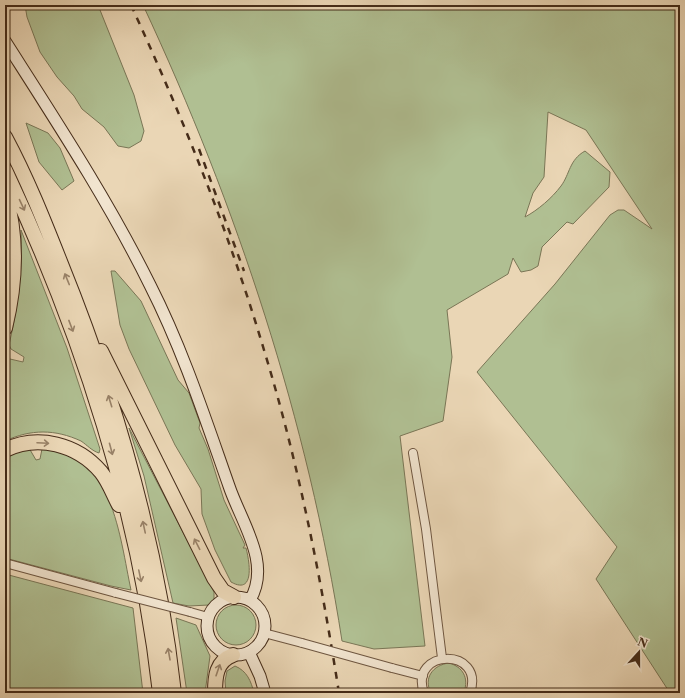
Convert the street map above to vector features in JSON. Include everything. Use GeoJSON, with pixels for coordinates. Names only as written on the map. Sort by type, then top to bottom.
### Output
{"type":"FeatureCollection","features":[{"type":"Feature","properties":{"kind":"highway"},"geometry":{"type":"LineString","coordinates":[[5,137],[39,208],[79,309],[107,391],[136,490],[157,586],[171,664],[174,693]]}},
{"type":"Feature","properties":{"kind":"highway"},"geometry":{"type":"LineString","coordinates":[[5,170],[50,271],[77,341],[111,448],[132,533],[160,693]]}},
{"type":"Feature","properties":{"kind":"highway"},"geometry":{"type":"LineString","coordinates":[[5,193],[11,218],[15,260],[11,300],[5,328]]}},
{"type":"Feature","properties":{"kind":"highway"},"geometry":{"type":"LineString","coordinates":[[79,309],[214,578],[223,591],[234,597]]}},
{"type":"Feature","properties":{"kind":"highway"},"geometry":{"type":"LineString","coordinates":[[5,450],[20,445],[39,442],[59,445],[77,452],[102,473],[112,490],[132,533]]}},
{"type":"Feature","properties":{"kind":"highway"},"geometry":{"type":"LineString","coordinates":[[214,693],[219,666],[224,659],[233,654]]}},
{"type":"Feature","properties":{"kind":"street"},"geometry":{"type":"LineString","coordinates":[[5,41],[117,220],[151,286],[181,353],[208,421],[235,505],[257,557],[258,582],[250,600]]}},
{"type":"Feature","properties":{"kind":"street"},"geometry":{"type":"LineString","coordinates":[[413,453],[426,529],[442,658]]}},
{"type":"Feature","properties":{"kind":"street"},"geometry":{"type":"LineString","coordinates":[[5,563],[208,617]]}},
{"type":"Feature","properties":{"kind":"street"},"geometry":{"type":"LineString","coordinates":[[234,597],[250,600],[262,614],[264,620],[264,633],[257,646],[249,652],[233,654],[222,651],[213,644],[207,629],[208,617],[218,603],[234,597]]}},
{"type":"Feature","properties":{"kind":"street"},"geometry":{"type":"LineString","coordinates":[[264,633],[423,676]]}},
{"type":"Feature","properties":{"kind":"street"},"geometry":{"type":"LineString","coordinates":[[249,652],[260,676],[265,693]]}},
{"type":"Feature","properties":{"kind":"street"},"geometry":{"type":"LineString","coordinates":[[424,693],[422,686],[423,676],[430,665],[442,658],[453,658],[467,667],[472,677],[470,693]]}},
{"type":"Feature","properties":{"kind":"green space"},"geometry":{"type":"Polygon","coordinates":[[[25,5],[98,5],[134,95],[144,131],[141,141],[129,148],[118,146],[104,127],[82,109],[74,96],[57,77],[40,52],[27,17],[25,5]]]}},
{"type":"Feature","properties":{"kind":"green space"},"geometry":{"type":"Polygon","coordinates":[[[143,5],[680,5],[680,693],[670,693],[596,579],[617,547],[477,372],[555,284],[610,215],[618,210],[624,210],[652,229],[586,130],[548,112],[544,177],[533,193],[525,217],[540,207],[553,195],[561,186],[570,167],[585,151],[610,172],[609,187],[573,224],[567,222],[542,247],[538,266],[531,270],[521,272],[513,258],[508,274],[447,310],[452,357],[443,421],[400,436],[425,646],[374,649],[342,641],[328,559],[310,477],[289,396],[265,316],[209,158],[143,5]]]}},
{"type":"Feature","properties":{"kind":"green space"},"geometry":{"type":"Polygon","coordinates":[[[26,123],[48,133],[60,148],[74,181],[62,190],[39,162],[26,123]]]}},
{"type":"Feature","properties":{"kind":"green space"},"geometry":{"type":"Polygon","coordinates":[[[21,230],[67,348],[100,449],[99,453],[81,441],[62,434],[43,432],[24,434],[5,441],[5,364],[10,359],[23,362],[24,357],[11,349],[9,345],[19,288],[21,230]]]}},
{"type":"Feature","properties":{"kind":"green space"},"geometry":{"type":"Polygon","coordinates":[[[111,271],[115,271],[141,301],[178,380],[189,393],[200,423],[199,428],[208,449],[224,500],[245,545],[243,548],[246,548],[249,574],[248,580],[244,584],[239,585],[231,582],[215,550],[202,514],[201,489],[175,445],[129,349],[120,325],[111,271]]]}},
{"type":"Feature","properties":{"kind":"green space"},"geometry":{"type":"Polygon","coordinates":[[[129,428],[214,592],[214,600],[209,605],[189,606],[173,603],[144,476],[129,428]]]}},
{"type":"Feature","properties":{"kind":"green space"},"geometry":{"type":"Polygon","coordinates":[[[29,448],[36,460],[40,459],[42,449],[65,452],[84,463],[98,479],[109,499],[116,522],[131,590],[5,558],[5,455],[29,448]]]}},
{"type":"Feature","properties":{"kind":"green space"},"geometry":{"type":"Polygon","coordinates":[[[5,574],[133,608],[143,693],[5,693],[5,574]]]}},
{"type":"Feature","properties":{"kind":"green space"},"geometry":{"type":"Polygon","coordinates":[[[240,605],[247,608],[253,614],[256,625],[255,633],[247,642],[240,645],[232,645],[225,642],[217,633],[216,621],[219,614],[228,606],[240,605]]]}},
{"type":"Feature","properties":{"kind":"green space"},"geometry":{"type":"Polygon","coordinates":[[[176,618],[196,625],[210,656],[205,693],[187,693],[176,618]]]}},
{"type":"Feature","properties":{"kind":"green space"},"geometry":{"type":"Polygon","coordinates":[[[449,663],[458,667],[464,674],[466,682],[464,692],[431,693],[428,682],[431,673],[438,666],[449,663]]]}},
{"type":"Feature","properties":{"kind":"green space"},"geometry":{"type":"Polygon","coordinates":[[[235,666],[243,671],[248,677],[254,693],[226,693],[225,681],[227,671],[235,666]]]}},
{"type":"Feature","properties":{"kind":"railway"},"geometry":{"type":"LineString","coordinates":[[131,5],[204,175],[236,262],[264,350],[288,434],[308,520],[339,693]]}},
{"type":"Feature","properties":{"kind":"railway"},"geometry":{"type":"LineString","coordinates":[[199,149],[244,271]]}}]}
